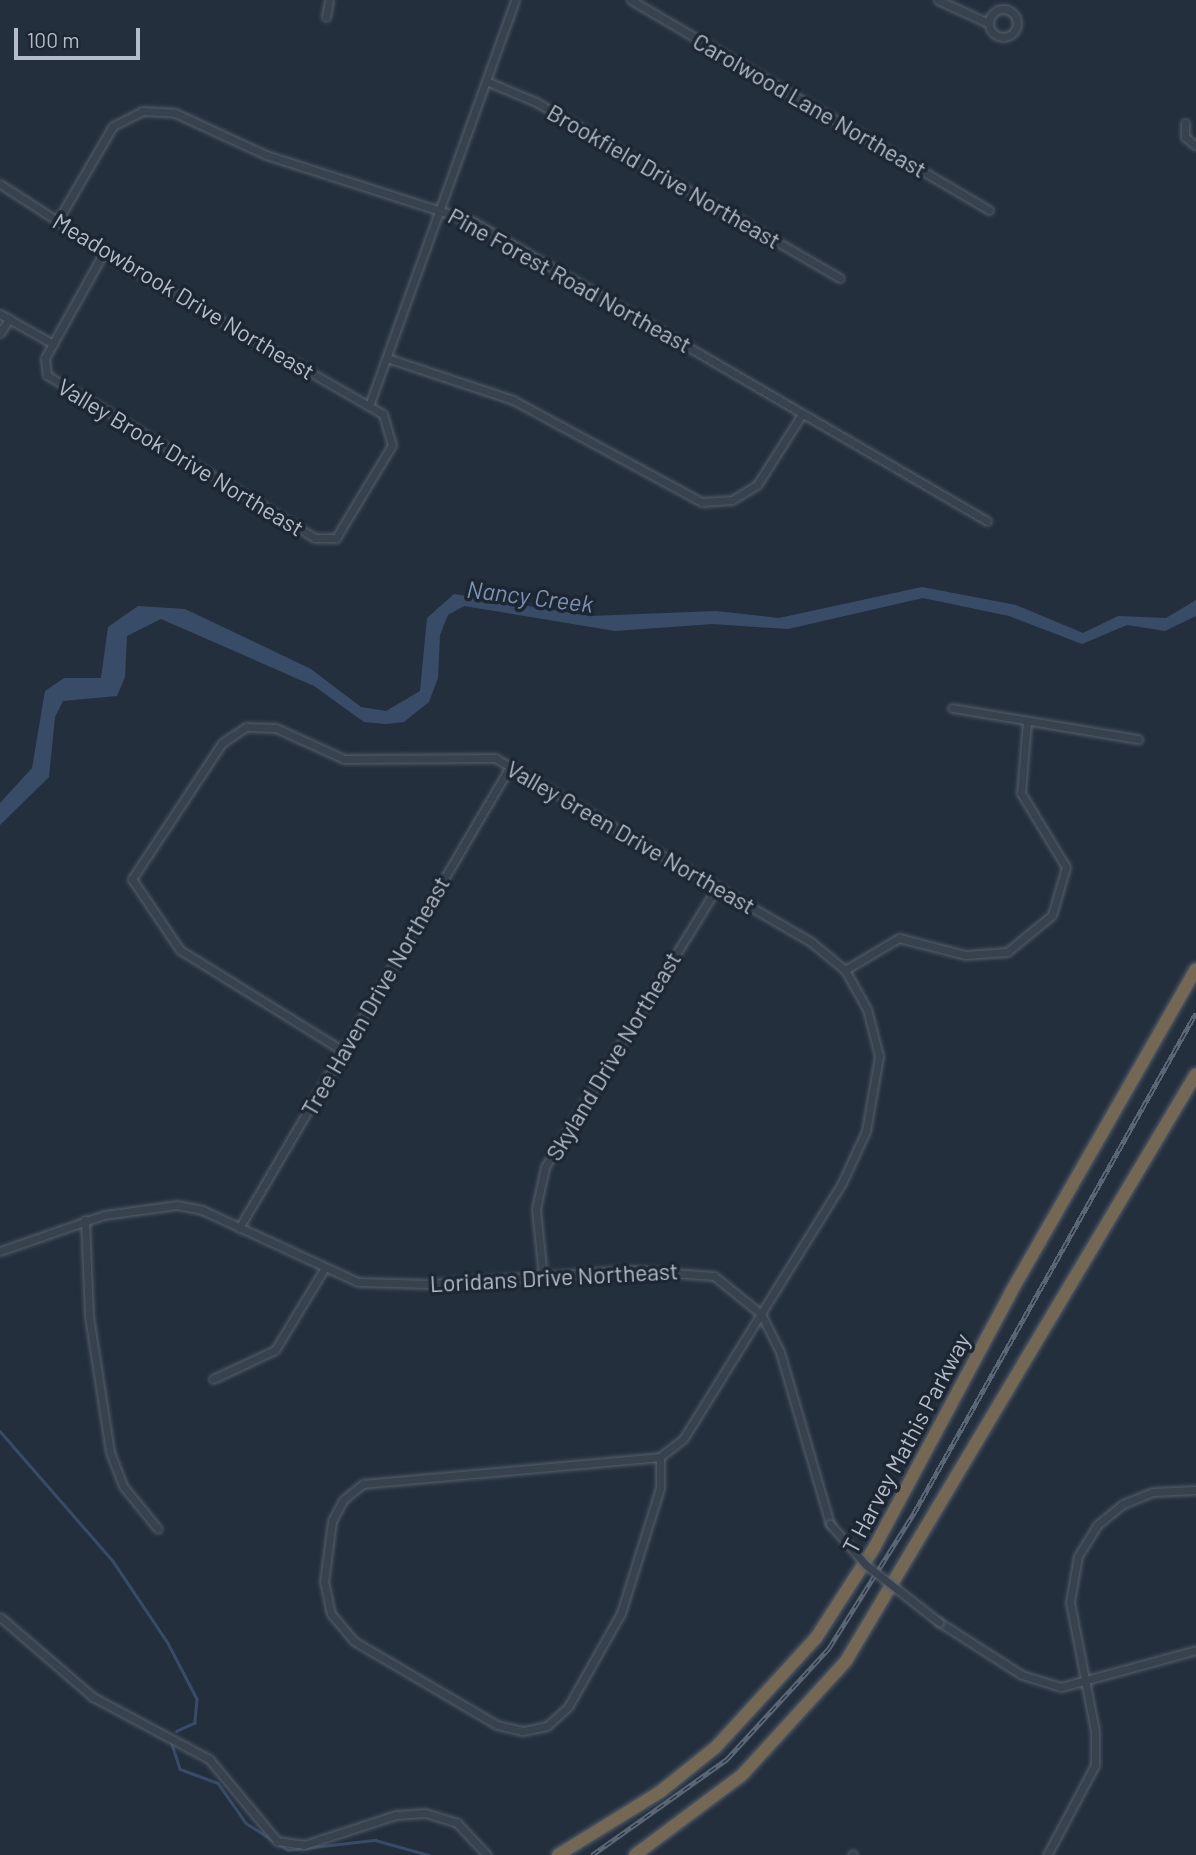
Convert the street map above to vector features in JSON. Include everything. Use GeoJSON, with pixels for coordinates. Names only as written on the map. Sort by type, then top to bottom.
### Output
{"type":"FeatureCollection","features":[{"type":"Feature","properties":{"kind":"highway","name":"T Harvey Mathis Parkway"},"geometry":{"type":"LineString","coordinates":[[559,1855],[660,1792],[716,1747],[816,1638],[874,1548],[1011,1292],[1196,969]]}},
{"type":"Feature","properties":{"kind":"highway"},"geometry":{"type":"LineString","coordinates":[[635,1855],[742,1775],[846,1661],[1196,1074]]}},
{"type":"Feature","properties":{"kind":"street"},"geometry":{"type":"LineString","coordinates":[[326,17],[329,0]]}},
{"type":"Feature","properties":{"kind":"street"},"geometry":{"type":"LineString","coordinates":[[369,406],[390,359],[514,0]]}},
{"type":"Feature","properties":{"kind":"street","name":"Carolwood Lane Northeast"},"geometry":{"type":"LineString","coordinates":[[631,0],[989,210]]}},
{"type":"Feature","properties":{"kind":"street"},"geometry":{"type":"LineString","coordinates":[[938,0],[988,23],[1003,37],[1017,22],[1005,9],[988,23]]}},
{"type":"Feature","properties":{"kind":"street","name":"Brookfield Drive Northeast"},"geometry":{"type":"LineString","coordinates":[[486,81],[536,102],[840,278]]}},
{"type":"Feature","properties":{"kind":"street","name":"Pine Forest Road Northeast"},"geometry":{"type":"LineString","coordinates":[[58,220],[113,126],[152,109],[175,113],[266,155],[441,208],[987,521]]}},
{"type":"Feature","properties":{"kind":"street"},"geometry":{"type":"LineString","coordinates":[[1185,123],[1185,137],[1196,146]]}},
{"type":"Feature","properties":{"kind":"street","name":"Meadowbrook Drive Northeast"},"geometry":{"type":"LineString","coordinates":[[0,184],[104,251],[369,406]]}},
{"type":"Feature","properties":{"kind":"street","name":"Valley Brook Drive Northeast"},"geometry":{"type":"LineString","coordinates":[[104,251],[52,344],[44,366],[51,379],[322,541],[342,533],[392,444],[390,422],[369,406]]}},
{"type":"Feature","properties":{"kind":"street"},"geometry":{"type":"LineString","coordinates":[[0,313],[52,344]]}},
{"type":"Feature","properties":{"kind":"street"},"geometry":{"type":"LineString","coordinates":[[0,333],[9,319]]}},
{"type":"Feature","properties":{"kind":"street"},"geometry":{"type":"LineString","coordinates":[[390,359],[513,401],[702,502],[733,499],[757,485],[802,414]]}},
{"type":"Feature","properties":{"kind":"street"},"geometry":{"type":"LineString","coordinates":[[952,708],[1138,739]]}},
{"type":"Feature","properties":{"kind":"street"},"geometry":{"type":"LineString","coordinates":[[845,970],[899,938],[994,956],[1020,946],[1052,915],[1066,867],[1021,793],[1027,721]]}},
{"type":"Feature","properties":{"kind":"street","name":"Valley Green Drive Northeast"},"geometry":{"type":"LineString","coordinates":[[343,1051],[180,950],[151,916],[133,870],[222,743],[246,727],[276,728],[344,759],[477,755],[512,765],[811,942],[845,970],[875,1031],[877,1095],[852,1164],[683,1439],[660,1457]]}},
{"type":"Feature","properties":{"kind":"street","name":"Tree Haven Drive Northeast"},"geometry":{"type":"LineString","coordinates":[[240,1228],[512,765]]}},
{"type":"Feature","properties":{"kind":"street","name":"Skyland Drive Northeast"},"geometry":{"type":"LineString","coordinates":[[543,1276],[536,1209],[545,1167],[717,887]]}},
{"type":"Feature","properties":{"kind":"street","name":"Loridans Drive Northeast"},"geometry":{"type":"LineString","coordinates":[[0,1251],[85,1220],[177,1205],[240,1228],[324,1269],[368,1283],[697,1271],[730,1284],[761,1314],[792,1381],[830,1524],[866,1565],[939,1622],[1035,1681],[1086,1684],[1196,1650]]}},
{"type":"Feature","properties":{"kind":"street"},"geometry":{"type":"LineString","coordinates":[[85,1220],[89,1316],[110,1452],[123,1486],[158,1529]]}},
{"type":"Feature","properties":{"kind":"street"},"geometry":{"type":"LineString","coordinates":[[213,1379],[275,1350],[324,1269]]}},
{"type":"Feature","properties":{"kind":"street"},"geometry":{"type":"LineString","coordinates":[[660,1457],[660,1488],[621,1613],[568,1707],[547,1726],[523,1731],[497,1725],[354,1641],[331,1614],[324,1582],[332,1521],[343,1500],[363,1484],[660,1457]]}},
{"type":"Feature","properties":{"kind":"street"},"geometry":{"type":"LineString","coordinates":[[1047,1855],[1095,1765],[1086,1684],[1070,1602],[1086,1541],[1110,1514],[1139,1496],[1196,1490]]}},
{"type":"Feature","properties":{"kind":"street"},"geometry":{"type":"LineString","coordinates":[[0,1617],[93,1697],[209,1759],[277,1841],[304,1845],[396,1815],[425,1813],[457,1823],[488,1855]]}},
{"type":"Feature","properties":{"kind":"water"},"geometry":{"type":"Polygon","coordinates":[[[922,587],[1016,605],[1083,633],[1118,616],[1166,618],[1196,600],[1196,616],[1165,631],[1127,625],[1082,644],[1009,616],[923,598],[788,629],[713,624],[615,631],[464,606],[448,615],[440,635],[438,678],[429,702],[404,722],[386,724],[364,722],[314,686],[161,619],[127,636],[125,677],[117,696],[63,701],[55,717],[49,777],[0,825],[0,803],[32,768],[45,691],[64,678],[101,678],[108,627],[138,606],[185,609],[311,669],[361,707],[386,711],[420,691],[427,618],[454,594],[590,616],[716,611],[779,618],[922,587]]]}},
{"type":"Feature","properties":{"kind":"waterway"},"geometry":{"type":"LineString","coordinates":[[0,1431],[113,1561],[168,1643],[197,1699],[195,1723],[177,1731]]}},
{"type":"Feature","properties":{"kind":"waterway"},"geometry":{"type":"LineString","coordinates":[[171,1741],[180,1769],[218,1783],[246,1823],[288,1850],[375,1840],[429,1855]]}},
{"type":"Feature","properties":{"kind":"railway"},"geometry":{"type":"LineString","coordinates":[[592,1855],[727,1759],[829,1648],[914,1513],[1196,1013]]}},
{"type":"Feature","properties":{"kind":"water label","name":"Nancy Creek"},"geometry":{"type":"Point","coordinates":[530,596]}}]}
